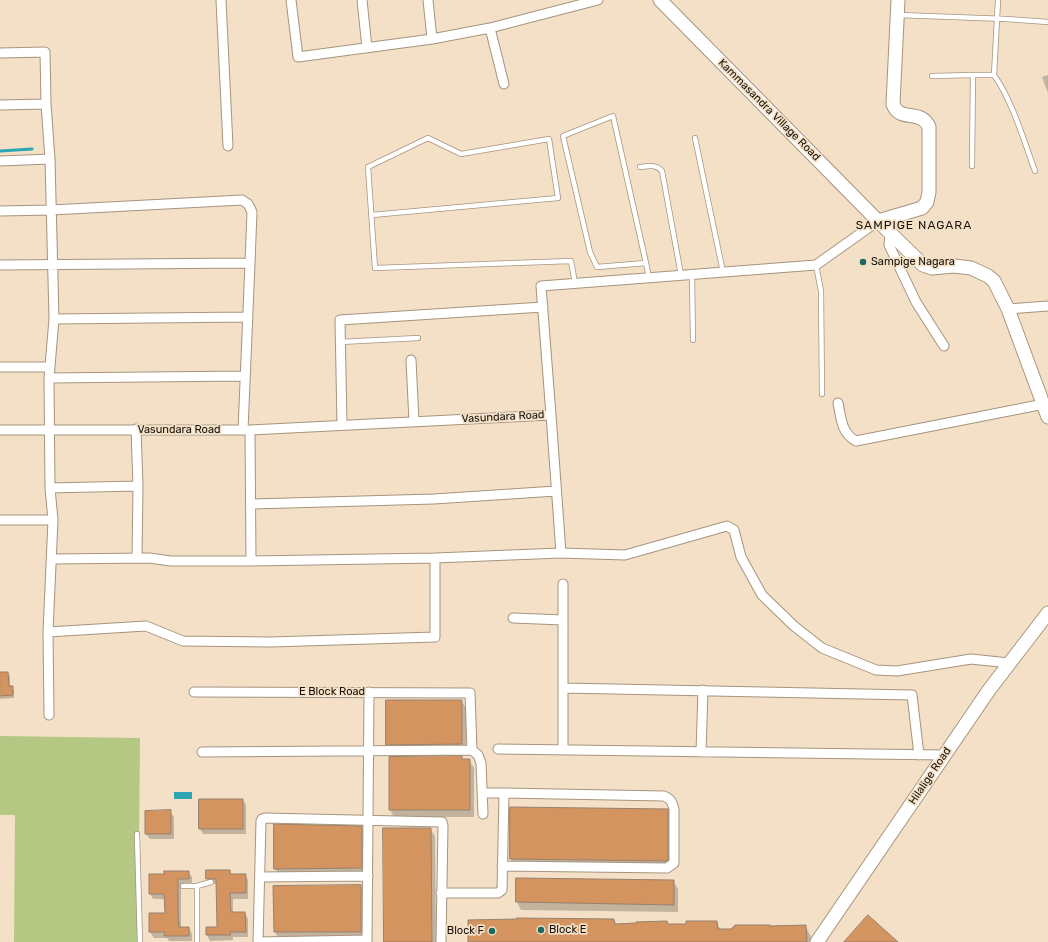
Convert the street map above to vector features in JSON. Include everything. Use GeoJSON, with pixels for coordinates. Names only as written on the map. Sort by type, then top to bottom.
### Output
{"type":"FeatureCollection","features":[{"type":"Feature","properties":{"kind":"street"},"geometry":{"type":"LineString","coordinates":[[221,0],[228,146]]}},
{"type":"Feature","properties":{"kind":"street"},"geometry":{"type":"LineString","coordinates":[[291,0],[298,57],[432,39],[490,28],[598,0]]}},
{"type":"Feature","properties":{"kind":"street"},"geometry":{"type":"LineString","coordinates":[[362,0],[367,48]]}},
{"type":"Feature","properties":{"kind":"street"},"geometry":{"type":"LineString","coordinates":[[428,0],[432,39]]}},
{"type":"Feature","properties":{"kind":"street","name":"Kammasandra Village Road"},"geometry":{"type":"LineString","coordinates":[[660,0],[890,234],[923,265],[927,267],[963,266],[988,276],[994,281],[1008,309],[1048,417]]}},
{"type":"Feature","properties":{"kind":"street"},"geometry":{"type":"LineString","coordinates":[[816,265],[878,221],[922,208],[927,202],[929,192],[930,132],[928,123],[920,117],[902,115],[894,109],[893,104],[898,0]]}},
{"type":"Feature","properties":{"kind":"street"},"geometry":{"type":"LineString","coordinates":[[490,28],[504,84]]}},
{"type":"Feature","properties":{"kind":"street"},"geometry":{"type":"LineString","coordinates":[[0,53],[45,52],[46,104],[52,210],[54,319],[49,367],[50,488],[53,520],[48,632],[49,715]]}},
{"type":"Feature","properties":{"kind":"street"},"geometry":{"type":"LineString","coordinates":[[0,105],[46,104]]}},
{"type":"Feature","properties":{"kind":"street"},"geometry":{"type":"LineString","coordinates":[[0,161],[50,160]]}},
{"type":"Feature","properties":{"kind":"street"},"geometry":{"type":"LineString","coordinates":[[0,211],[52,210],[242,200],[248,204],[252,212],[245,376],[246,430],[252,504],[252,561]]}},
{"type":"Feature","properties":{"kind":"street"},"geometry":{"type":"LineString","coordinates":[[890,234],[890,245],[916,302],[944,346]]}},
{"type":"Feature","properties":{"kind":"street"},"geometry":{"type":"LineString","coordinates":[[0,265],[250,263]]}},
{"type":"Feature","properties":{"kind":"street","name":"Vasundara Road"},"geometry":{"type":"LineString","coordinates":[[0,430],[246,430],[551,415],[541,286],[816,265]]}},
{"type":"Feature","properties":{"kind":"street"},"geometry":{"type":"LineString","coordinates":[[1008,309],[1048,306]]}},
{"type":"Feature","properties":{"kind":"street"},"geometry":{"type":"LineString","coordinates":[[342,425],[340,320],[543,307]]}},
{"type":"Feature","properties":{"kind":"street"},"geometry":{"type":"LineString","coordinates":[[54,319],[248,317]]}},
{"type":"Feature","properties":{"kind":"street"},"geometry":{"type":"LineString","coordinates":[[412,360],[414,422]]}},
{"type":"Feature","properties":{"kind":"street"},"geometry":{"type":"LineString","coordinates":[[0,367],[49,367]]}},
{"type":"Feature","properties":{"kind":"street"},"geometry":{"type":"LineString","coordinates":[[49,378],[245,376]]}},
{"type":"Feature","properties":{"kind":"street"},"geometry":{"type":"LineString","coordinates":[[838,403],[843,428],[846,434],[856,441],[1044,404]]}},
{"type":"Feature","properties":{"kind":"street"},"geometry":{"type":"LineString","coordinates":[[551,415],[560,553]]}},
{"type":"Feature","properties":{"kind":"street"},"geometry":{"type":"LineString","coordinates":[[136,429],[138,486],[137,558]]}},
{"type":"Feature","properties":{"kind":"street"},"geometry":{"type":"LineString","coordinates":[[50,488],[138,486]]}},
{"type":"Feature","properties":{"kind":"street"},"geometry":{"type":"LineString","coordinates":[[252,504],[434,499],[556,491]]}},
{"type":"Feature","properties":{"kind":"street"},"geometry":{"type":"LineString","coordinates":[[0,520],[53,520]]}},
{"type":"Feature","properties":{"kind":"street"},"geometry":{"type":"LineString","coordinates":[[52,559],[149,558],[171,561],[252,561],[435,558],[560,553],[625,555],[727,526],[734,530],[741,557],[762,595],[794,626],[822,648],[876,670],[897,671],[971,659],[1009,663]]}},
{"type":"Feature","properties":{"kind":"street"},"geometry":{"type":"LineString","coordinates":[[48,632],[146,626],[183,640],[271,642],[434,637],[435,558]]}},
{"type":"Feature","properties":{"kind":"street"},"geometry":{"type":"LineString","coordinates":[[563,584],[563,750]]}},
{"type":"Feature","properties":{"kind":"street","name":"Hilalige Road"},"geometry":{"type":"LineString","coordinates":[[817,942],[989,690],[1048,613]]}},
{"type":"Feature","properties":{"kind":"street"},"geometry":{"type":"LineString","coordinates":[[513,618],[563,620]]}},
{"type":"Feature","properties":{"kind":"street"},"geometry":{"type":"LineString","coordinates":[[563,688],[912,695],[919,754]]}},
{"type":"Feature","properties":{"kind":"street"},"geometry":{"type":"LineString","coordinates":[[701,752],[703,690]]}},
{"type":"Feature","properties":{"kind":"street","name":"E Block Road"},"geometry":{"type":"LineString","coordinates":[[194,692],[470,693],[472,750]]}},
{"type":"Feature","properties":{"kind":"street"},"geometry":{"type":"LineString","coordinates":[[369,692],[370,751],[369,820],[367,941],[258,942],[261,821],[264,818],[369,820],[443,823],[441,942]]}},
{"type":"Feature","properties":{"kind":"street"},"geometry":{"type":"LineString","coordinates":[[202,752],[472,750],[478,755],[481,763],[483,814]]}},
{"type":"Feature","properties":{"kind":"street"},"geometry":{"type":"LineString","coordinates":[[498,750],[944,755]]}},
{"type":"Feature","properties":{"kind":"street"},"geometry":{"type":"LineString","coordinates":[[483,793],[664,796],[672,803],[674,809],[674,863],[667,868],[502,866]]}},
{"type":"Feature","properties":{"kind":"street"},"geometry":{"type":"LineString","coordinates":[[442,893],[500,892],[502,888],[504,793]]}},
{"type":"Feature","properties":{"kind":"street"},"geometry":{"type":"LineString","coordinates":[[260,877],[368,876]]}},
{"type":"Feature","properties":{"kind":"lane"},"geometry":{"type":"LineString","coordinates":[[998,0],[994,75],[1001,84],[1007,98],[1035,171]]}},
{"type":"Feature","properties":{"kind":"lane"},"geometry":{"type":"LineString","coordinates":[[898,15],[1048,22]]}},
{"type":"Feature","properties":{"kind":"lane"},"geometry":{"type":"LineString","coordinates":[[972,166],[973,75]]}},
{"type":"Feature","properties":{"kind":"lane"},"geometry":{"type":"LineString","coordinates":[[932,76],[994,75]]}},
{"type":"Feature","properties":{"kind":"lane"},"geometry":{"type":"LineString","coordinates":[[646,263],[597,267],[590,252],[563,136],[613,116],[646,263],[649,278]]}},
{"type":"Feature","properties":{"kind":"lane"},"geometry":{"type":"LineString","coordinates":[[372,215],[558,198],[549,139],[461,154],[428,138],[368,167],[375,268],[571,261],[575,283]]}},
{"type":"Feature","properties":{"kind":"lane"},"geometry":{"type":"LineString","coordinates":[[695,138],[723,272]]}},
{"type":"Feature","properties":{"kind":"lane"},"geometry":{"type":"LineString","coordinates":[[640,167],[659,167],[662,171],[681,275]]}},
{"type":"Feature","properties":{"kind":"lane"},"geometry":{"type":"LineString","coordinates":[[816,265],[821,291],[822,394]]}},
{"type":"Feature","properties":{"kind":"lane"},"geometry":{"type":"LineString","coordinates":[[692,275],[693,340]]}},
{"type":"Feature","properties":{"kind":"lane"},"geometry":{"type":"LineString","coordinates":[[340,342],[418,338]]}},
{"type":"Feature","properties":{"kind":"lane"},"geometry":{"type":"LineString","coordinates":[[137,834],[140,942]]}},
{"type":"Feature","properties":{"kind":"lane"},"geometry":{"type":"LineString","coordinates":[[183,886],[197,886],[210,882]]}},
{"type":"Feature","properties":{"kind":"lane"},"geometry":{"type":"LineString","coordinates":[[197,886],[197,942]]}},
{"type":"Feature","properties":{"kind":"green space"},"geometry":{"type":"Polygon","coordinates":[[[0,736],[140,738],[138,942],[14,942],[15,815],[0,815],[0,736]]]}},
{"type":"Feature","properties":{"kind":"water"},"geometry":{"type":"Polygon","coordinates":[[[174,792],[192,792],[192,799],[174,799],[174,792]]]}},
{"type":"Feature","properties":{"kind":"building"},"geometry":{"type":"Polygon","coordinates":[[[0,672],[8,672],[9,686],[13,686],[13,695],[0,696],[0,672]]]}},
{"type":"Feature","properties":{"kind":"building"},"geometry":{"type":"Polygon","coordinates":[[[386,700],[462,700],[462,744],[386,745],[386,700]]]}},
{"type":"Feature","properties":{"kind":"building"},"geometry":{"type":"Polygon","coordinates":[[[462,756],[462,759],[470,759],[470,810],[389,810],[389,757],[462,756]]]}},
{"type":"Feature","properties":{"kind":"building"},"geometry":{"type":"Polygon","coordinates":[[[199,799],[243,799],[243,829],[199,829],[199,799]]]}},
{"type":"Feature","properties":{"kind":"building"},"geometry":{"type":"Polygon","coordinates":[[[510,807],[668,809],[668,860],[510,859],[510,807]]]}},
{"type":"Feature","properties":{"kind":"building"},"geometry":{"type":"Polygon","coordinates":[[[171,810],[171,834],[145,834],[145,811],[171,810]]]}},
{"type":"Feature","properties":{"kind":"building"},"geometry":{"type":"Polygon","coordinates":[[[274,824],[362,826],[362,868],[274,869],[274,824]]]}},
{"type":"Feature","properties":{"kind":"building"},"geometry":{"type":"Polygon","coordinates":[[[383,828],[431,828],[432,942],[384,942],[383,828]]]}},
{"type":"Feature","properties":{"kind":"building"},"geometry":{"type":"Polygon","coordinates":[[[206,870],[230,870],[230,874],[246,874],[246,893],[230,893],[231,912],[245,912],[246,932],[230,932],[231,935],[206,935],[206,927],[217,927],[216,879],[206,879],[206,870]]]}},
{"type":"Feature","properties":{"kind":"building"},"geometry":{"type":"Polygon","coordinates":[[[164,871],[189,871],[189,879],[178,879],[178,909],[179,927],[189,927],[189,936],[164,936],[165,932],[149,932],[149,913],[165,913],[164,894],[149,894],[149,874],[164,874],[164,871]]]}},
{"type":"Feature","properties":{"kind":"building"},"geometry":{"type":"Polygon","coordinates":[[[516,878],[674,880],[674,905],[516,902],[516,878]]]}},
{"type":"Feature","properties":{"kind":"building"},"geometry":{"type":"Polygon","coordinates":[[[361,885],[361,932],[274,932],[273,886],[361,885]]]}},
{"type":"Feature","properties":{"kind":"building"},"geometry":{"type":"Polygon","coordinates":[[[868,915],[898,942],[844,942],[868,915]]]}},
{"type":"Feature","properties":{"kind":"building"},"geometry":{"type":"Polygon","coordinates":[[[517,918],[614,919],[615,924],[667,921],[668,924],[686,924],[686,921],[717,921],[718,929],[731,929],[735,925],[806,925],[807,942],[468,942],[468,920],[517,918]]]}},
{"type":"Feature","properties":{"kind":"waterway"},"geometry":{"type":"LineString","coordinates":[[0,151],[32,149]]}},
{"type":"Feature","properties":{"kind":"place","name":"Sampige Nagara"},"geometry":{"type":"Point","coordinates":[863,262]}},
{"type":"Feature","properties":{"kind":"place","name":"Block E"},"geometry":{"type":"Point","coordinates":[541,930]}},
{"type":"Feature","properties":{"kind":"place","name":"Block F"},"geometry":{"type":"Point","coordinates":[492,931]}},
{"type":"Feature","properties":{"kind":"district","name":"SAMPIGE NAGARA"},"geometry":{"type":"Point","coordinates":[914,226]}}]}
